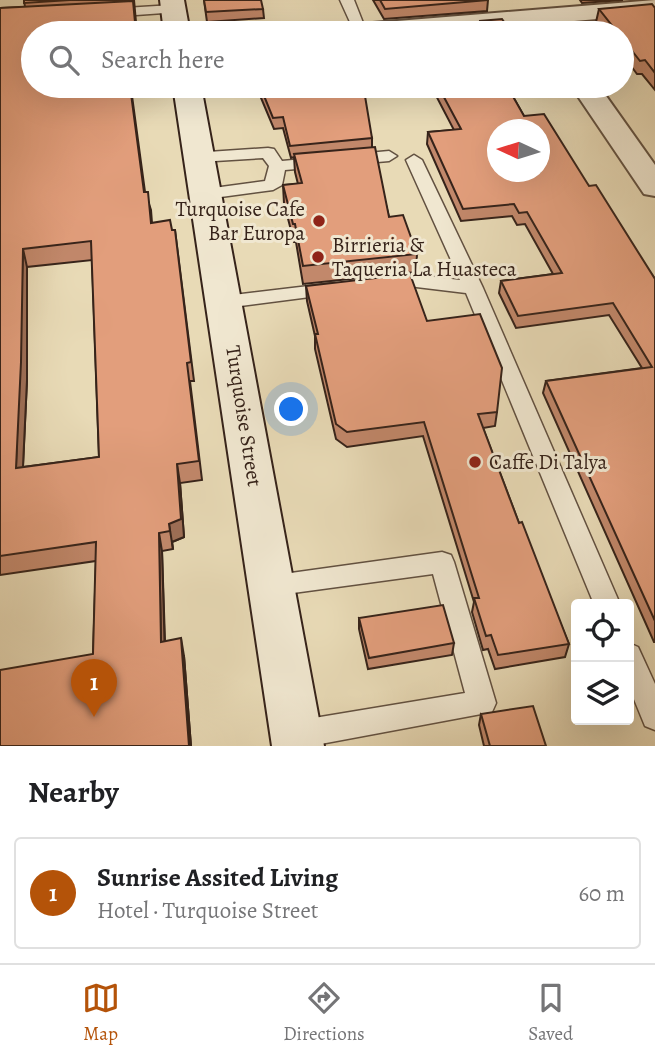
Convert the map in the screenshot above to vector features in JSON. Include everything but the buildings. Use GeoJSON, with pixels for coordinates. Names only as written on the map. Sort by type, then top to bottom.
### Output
{"type":"FeatureCollection","features":[{"type":"Feature","properties":{"kind":"main road"},"geometry":{"type":"LineString","coordinates":[[491,21],[655,7]]}},
{"type":"Feature","properties":{"kind":"main road","name":"Turquoise Street"},"geometry":{"type":"LineString","coordinates":[[189,98],[297,740]]}},
{"type":"Feature","properties":{"kind":"main road"},"geometry":{"type":"LineString","coordinates":[[593,98],[655,187]]}},
{"type":"Feature","properties":{"kind":"lane"},"geometry":{"type":"LineString","coordinates":[[346,0],[351,21]]}},
{"type":"Feature","properties":{"kind":"lane"},"geometry":{"type":"LineString","coordinates":[[93,14],[174,16]]}},
{"type":"Feature","properties":{"kind":"lane"},"geometry":{"type":"LineString","coordinates":[[140,21],[174,16]]}},
{"type":"Feature","properties":{"kind":"lane"},"geometry":{"type":"LineString","coordinates":[[268,153],[277,166],[273,185],[202,176],[268,153]]}},
{"type":"Feature","properties":{"kind":"lane"},"geometry":{"type":"LineString","coordinates":[[277,166],[389,156]]}},
{"type":"Feature","properties":{"kind":"lane"},"geometry":{"type":"LineString","coordinates":[[414,160],[474,288],[605,599]]}},
{"type":"Feature","properties":{"kind":"lane"},"geometry":{"type":"LineString","coordinates":[[225,302],[408,281],[474,288]]}},
{"type":"Feature","properties":{"kind":"lane"},"geometry":{"type":"LineString","coordinates":[[271,585],[442,562],[482,703],[297,740]]}},
{"type":"Feature","properties":{"kind":"lane"},"geometry":{"type":"LineString","coordinates":[[632,662],[655,717]]}},
{"type":"Feature","properties":{"kind":"place","name":"Turquoise Cafe Bar Europa"},"geometry":{"type":"Point","coordinates":[319,221]}},
{"type":"Feature","properties":{"kind":"place","name":"Birrieria & Taqueria La Huasteca"},"geometry":{"type":"Point","coordinates":[318,257]}},
{"type":"Feature","properties":{"kind":"place","name":"Caffe Di Talya"},"geometry":{"type":"Point","coordinates":[475,462]}},
{"type":"Feature","properties":{"kind":"place","name":"Sunrise Assited Living"},"geometry":{"type":"Point","coordinates":[94,717]}}]}
